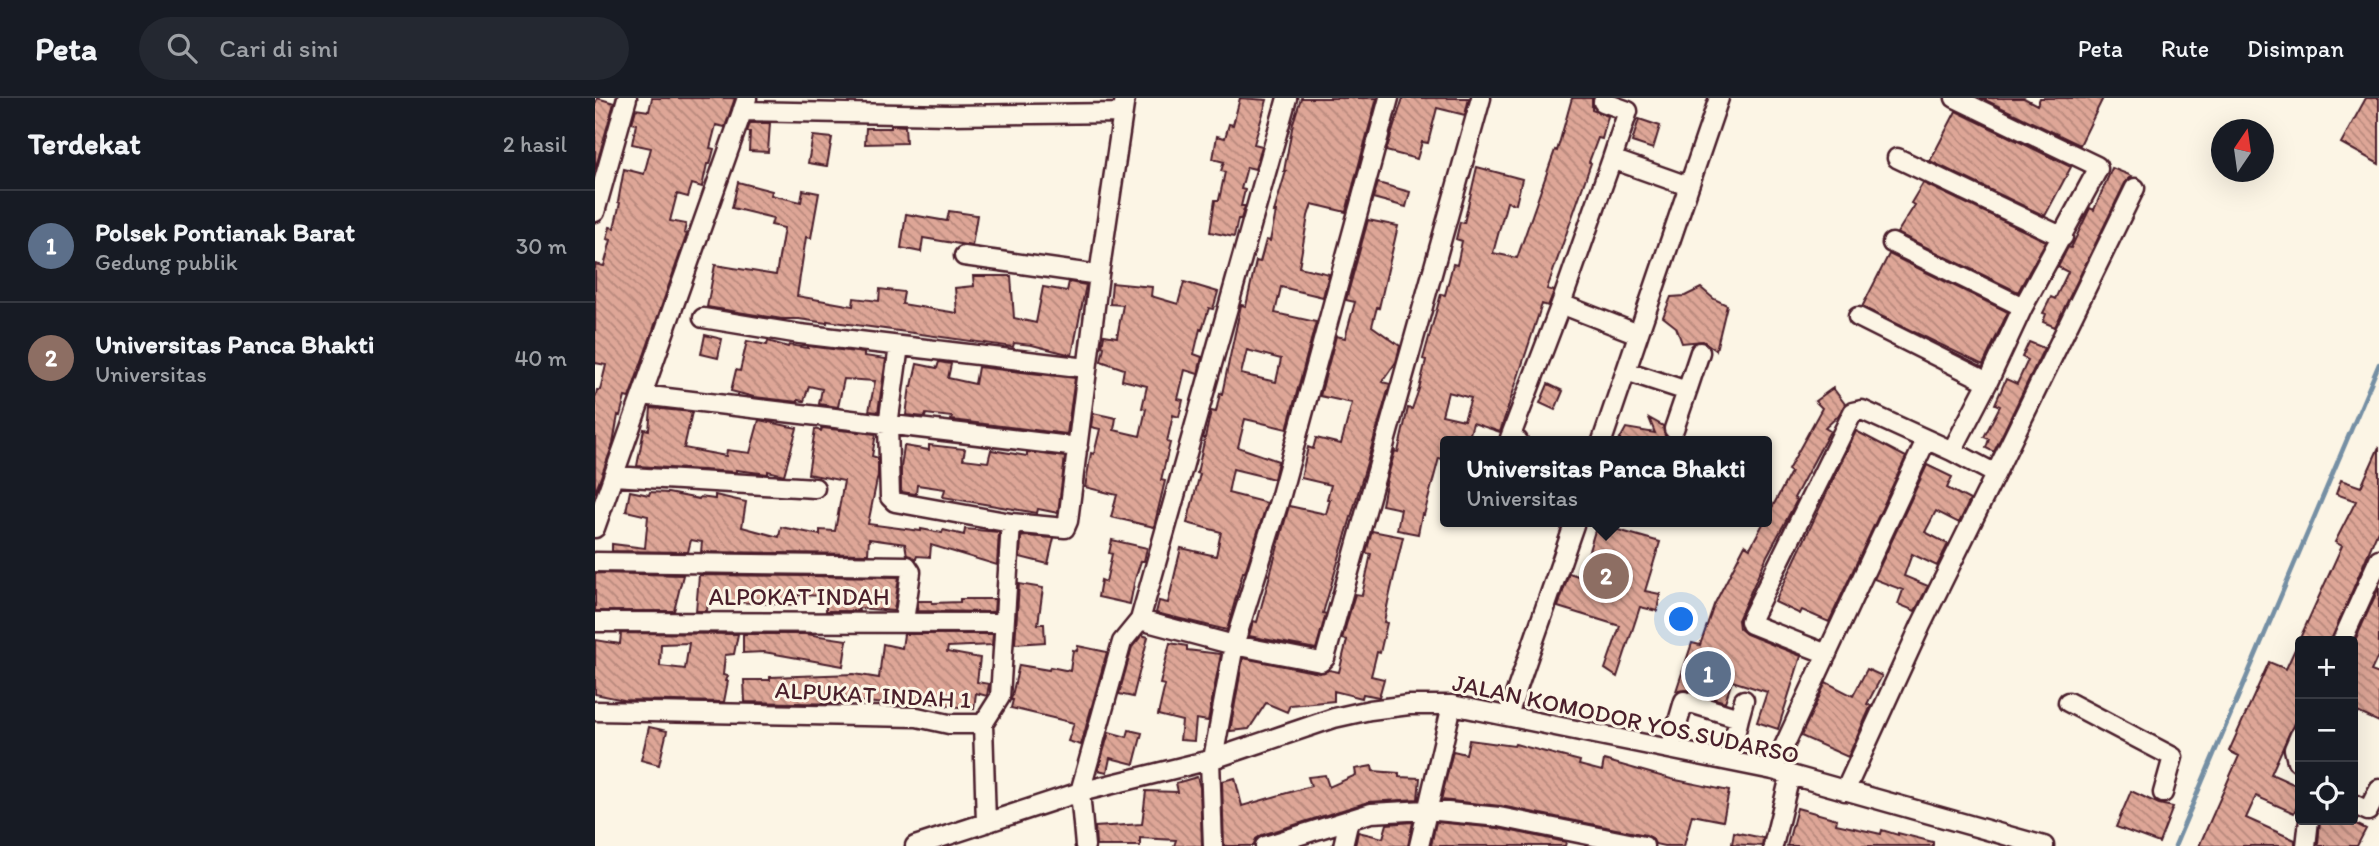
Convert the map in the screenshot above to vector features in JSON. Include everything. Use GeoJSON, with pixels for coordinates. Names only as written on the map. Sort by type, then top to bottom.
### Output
{"type":"FeatureCollection","features":[{"type":"Feature","properties":{"kind":"street"},"geometry":{"type":"LineString","coordinates":[[595,212],[627,98]]}},
{"type":"Feature","properties":{"kind":"street"},"geometry":{"type":"LineString","coordinates":[[1085,846],[1080,792],[1122,642],[1140,620],[1287,98]]}},
{"type":"Feature","properties":{"kind":"street"},"geometry":{"type":"LineString","coordinates":[[1213,846],[1211,760],[1234,645],[1281,495],[1389,98]]}},
{"type":"Feature","properties":{"kind":"street"},"geometry":{"type":"LineString","coordinates":[[1140,620],[1234,645],[1321,662],[1325,658],[1481,98]]}},
{"type":"Feature","properties":{"kind":"street"},"geometry":{"type":"LineString","coordinates":[[1604,436],[1719,98]]}},
{"type":"Feature","properties":{"kind":"street"},"geometry":{"type":"LineString","coordinates":[[1952,451],[2023,307],[2095,177],[2097,166],[1955,98]]}},
{"type":"Feature","properties":{"kind":"street"},"geometry":{"type":"LineString","coordinates":[[1511,436],[1561,304],[1628,111],[1604,102]]}},
{"type":"Feature","properties":{"kind":"street"},"geometry":{"type":"LineString","coordinates":[[595,528],[744,105],[950,115],[1124,106],[1098,275],[1078,447],[1065,528],[1010,523],[895,502],[890,497],[888,425],[899,346]]}},
{"type":"Feature","properties":{"kind":"street"},"geometry":{"type":"LineString","coordinates":[[1897,158],[2063,237]]}},
{"type":"Feature","properties":{"kind":"street"},"geometry":{"type":"LineString","coordinates":[[1612,159],[1688,186]]}},
{"type":"Feature","properties":{"kind":"street"},"geometry":{"type":"LineString","coordinates":[[1845,792],[1921,625],[2135,188]]}},
{"type":"Feature","properties":{"kind":"street"},"geometry":{"type":"LineString","coordinates":[[1892,243],[2023,307]]}},
{"type":"Feature","properties":{"kind":"street"},"geometry":{"type":"LineString","coordinates":[[964,256],[1098,275]]}},
{"type":"Feature","properties":{"kind":"street"},"geometry":{"type":"LineString","coordinates":[[1561,304],[1638,334]]}},
{"type":"Feature","properties":{"kind":"street"},"geometry":{"type":"LineString","coordinates":[[1858,317],[1988,382]]}},
{"type":"Feature","properties":{"kind":"street"},"geometry":{"type":"LineString","coordinates":[[703,318],[800,334],[1087,369]]}},
{"type":"Feature","properties":{"kind":"street"},"geometry":{"type":"LineString","coordinates":[[1674,429],[1700,352]]}},
{"type":"Feature","properties":{"kind":"street"},"geometry":{"type":"LineString","coordinates":[[1626,371],[1687,391]]}},
{"type":"Feature","properties":{"kind":"street"},"geometry":{"type":"LineString","coordinates":[[642,395],[1078,447]]}},
{"type":"Feature","properties":{"kind":"street"},"geometry":{"type":"LineString","coordinates":[[1827,654],[1751,624],[1751,617],[1853,412],[1862,410],[1952,451],[1992,472],[1993,478]]}},
{"type":"Feature","properties":{"kind":"street"},"geometry":{"type":"LineString","coordinates":[[1773,846],[1781,773],[1827,654],[1926,440]]}},
{"type":"Feature","properties":{"kind":"street"},"geometry":{"type":"LineString","coordinates":[[613,476],[815,488]]}},
{"type":"Feature","properties":{"kind":"street","name":"ALPUKAT INDAH 1"},"geometry":{"type":"LineString","coordinates":[[595,711],[916,717],[949,724],[983,724],[1000,697],[1010,523]]}},
{"type":"Feature","properties":{"kind":"street"},"geometry":{"type":"LineString","coordinates":[[1508,715],[1573,527]]}},
{"type":"Feature","properties":{"kind":"street"},"geometry":{"type":"LineString","coordinates":[[2344,636],[2379,559]]}},
{"type":"Feature","properties":{"kind":"street"},"geometry":{"type":"LineString","coordinates":[[595,562],[907,566],[911,572],[904,621]]}},
{"type":"Feature","properties":{"kind":"street","name":"ALPOKAT INDAH"},"geometry":{"type":"LineString","coordinates":[[595,622],[1003,623]]}},
{"type":"Feature","properties":{"kind":"street"},"geometry":{"type":"LineString","coordinates":[[1729,761],[1744,700]]}},
{"type":"Feature","properties":{"kind":"street"},"geometry":{"type":"LineString","coordinates":[[1670,749],[1684,701],[1739,718]]}},
{"type":"Feature","properties":{"kind":"street"},"geometry":{"type":"LineString","coordinates":[[2068,702],[2173,757],[2163,793]]}},
{"type":"Feature","properties":{"kind":"street","name":"JALAN KOMODOR YOS SUDARSO"},"geometry":{"type":"LineString","coordinates":[[915,846],[953,839],[986,823],[1080,792],[1211,760],[1334,718],[1409,705],[1452,705],[1781,773],[2044,846]]}},
{"type":"Feature","properties":{"kind":"street"},"geometry":{"type":"LineString","coordinates":[[1419,846],[1452,705]]}},
{"type":"Feature","properties":{"kind":"street"},"geometry":{"type":"LineString","coordinates":[[983,724],[986,823]]}},
{"type":"Feature","properties":{"kind":"street"},"geometry":{"type":"LineString","coordinates":[[2358,806],[2368,811],[2379,789]]}},
{"type":"Feature","properties":{"kind":"street"},"geometry":{"type":"LineString","coordinates":[[1276,844],[1371,813],[1427,810],[1499,817],[1644,846]]}},
{"type":"Feature","properties":{"kind":"street"},"geometry":{"type":"LineString","coordinates":[[1343,846],[1349,820]]}},
{"type":"Feature","properties":{"kind":"street"},"geometry":{"type":"LineString","coordinates":[[2306,846],[2308,825]]}},
{"type":"Feature","properties":{"kind":"building"},"geometry":{"type":"Polygon","coordinates":[[[597,98],[614,103],[595,170],[595,105],[597,98]]]}},
{"type":"Feature","properties":{"kind":"building"},"geometry":{"type":"Polygon","coordinates":[[[652,98],[735,98],[725,127],[716,125],[710,148],[714,149],[710,164],[707,164],[702,187],[692,184],[688,197],[677,194],[670,221],[686,224],[684,233],[687,234],[629,398],[625,397],[620,416],[618,415],[613,444],[595,493],[595,398],[597,390],[600,390],[606,365],[595,363],[595,264],[604,266],[611,240],[607,239],[610,227],[614,228],[620,203],[618,202],[624,169],[644,174],[651,148],[632,144],[636,124],[632,123],[636,109],[649,111],[652,98]]]}},
{"type":"Feature","properties":{"kind":"building"},"geometry":{"type":"Polygon","coordinates":[[[1240,98],[1267,100],[1254,144],[1262,146],[1255,169],[1247,167],[1241,189],[1245,190],[1241,206],[1245,206],[1241,219],[1238,219],[1234,237],[1210,232],[1215,200],[1219,200],[1225,172],[1221,171],[1224,162],[1213,159],[1217,136],[1225,138],[1229,124],[1233,125],[1240,98]]]}},
{"type":"Feature","properties":{"kind":"building"},"geometry":{"type":"Polygon","coordinates":[[[1301,98],[1377,98],[1346,212],[1312,204],[1308,216],[1299,267],[1329,274],[1323,297],[1281,287],[1275,313],[1316,322],[1287,429],[1245,419],[1238,447],[1278,461],[1274,479],[1233,469],[1228,493],[1267,503],[1243,572],[1227,630],[1156,613],[1159,601],[1168,603],[1181,548],[1216,556],[1221,532],[1187,523],[1200,474],[1197,473],[1211,411],[1216,412],[1220,393],[1222,394],[1241,305],[1246,306],[1256,261],[1260,262],[1266,240],[1270,241],[1274,212],[1286,171],[1293,123],[1301,98]],[[1247,350],[1241,374],[1276,382],[1281,359],[1247,350]]]}},
{"type":"Feature","properties":{"kind":"building"},"geometry":{"type":"Polygon","coordinates":[[[1403,98],[1469,98],[1465,115],[1437,108],[1428,143],[1422,142],[1417,159],[1386,151],[1403,98]]]}},
{"type":"Feature","properties":{"kind":"building"},"geometry":{"type":"Polygon","coordinates":[[[1572,98],[1592,98],[1592,110],[1608,116],[1602,139],[1598,138],[1589,162],[1591,163],[1547,289],[1554,291],[1548,306],[1542,304],[1500,432],[1473,423],[1469,436],[1440,436],[1440,458],[1418,534],[1397,530],[1401,509],[1382,505],[1387,479],[1395,451],[1398,452],[1408,408],[1412,409],[1419,389],[1426,360],[1423,359],[1441,294],[1445,295],[1453,264],[1457,265],[1462,241],[1456,239],[1460,222],[1464,223],[1477,167],[1522,179],[1516,204],[1507,202],[1493,253],[1517,258],[1555,150],[1557,151],[1572,98]],[[1448,392],[1442,415],[1464,420],[1471,398],[1448,392]]]}},
{"type":"Feature","properties":{"kind":"building"},"geometry":{"type":"Polygon","coordinates":[[[1981,98],[2024,98],[2037,105],[2040,98],[2103,98],[2080,145],[1981,98]]]}},
{"type":"Feature","properties":{"kind":"building"},"geometry":{"type":"Polygon","coordinates":[[[2366,98],[2379,98],[2379,164],[2341,143],[2366,98]]]}},
{"type":"Feature","properties":{"kind":"building"},"geometry":{"type":"Polygon","coordinates":[[[1956,111],[2071,167],[2045,216],[1930,161],[1956,111]]]}},
{"type":"Feature","properties":{"kind":"building"},"geometry":{"type":"Polygon","coordinates":[[[1639,119],[1660,126],[1653,149],[1632,142],[1639,119]]]}},
{"type":"Feature","properties":{"kind":"building"},"geometry":{"type":"Polygon","coordinates":[[[750,123],[770,123],[768,152],[749,151],[750,132],[747,132],[750,123]]]}},
{"type":"Feature","properties":{"kind":"building"},"geometry":{"type":"Polygon","coordinates":[[[891,125],[905,126],[906,143],[865,144],[866,128],[891,128],[891,125]]]}},
{"type":"Feature","properties":{"kind":"building"},"geometry":{"type":"Polygon","coordinates":[[[813,136],[832,138],[827,166],[808,163],[813,136]]]}},
{"type":"Feature","properties":{"kind":"building"},"geometry":{"type":"Polygon","coordinates":[[[2112,168],[2132,176],[2125,183],[2055,327],[2043,322],[2046,314],[2043,313],[2051,297],[2055,299],[2068,272],[2058,267],[2068,247],[2071,248],[2090,208],[2094,210],[2112,168]]]}},
{"type":"Feature","properties":{"kind":"building"},"geometry":{"type":"Polygon","coordinates":[[[738,182],[772,191],[771,195],[801,202],[803,190],[819,193],[811,238],[806,237],[797,296],[853,306],[854,298],[879,301],[880,289],[904,292],[902,304],[957,313],[955,288],[974,286],[973,276],[1011,276],[1014,318],[1036,323],[1043,287],[1067,291],[1069,282],[1086,285],[1072,355],[1032,345],[1014,343],[1013,347],[827,321],[782,319],[707,307],[715,265],[776,275],[784,228],[771,225],[773,218],[732,208],[738,182]]]}},
{"type":"Feature","properties":{"kind":"building"},"geometry":{"type":"Polygon","coordinates":[[[1378,183],[1410,192],[1406,207],[1373,198],[1378,183]]]}},
{"type":"Feature","properties":{"kind":"building"},"geometry":{"type":"Polygon","coordinates":[[[1923,183],[2046,241],[2018,292],[1897,233],[1915,205],[1911,203],[1923,183]]]}},
{"type":"Feature","properties":{"kind":"building"},"geometry":{"type":"Polygon","coordinates":[[[949,211],[977,215],[972,246],[923,238],[921,252],[901,248],[906,214],[947,221],[949,211]]]}},
{"type":"Feature","properties":{"kind":"building"},"geometry":{"type":"Polygon","coordinates":[[[1368,220],[1398,226],[1379,308],[1377,307],[1372,326],[1400,346],[1396,362],[1382,382],[1390,384],[1323,613],[1326,614],[1316,649],[1249,636],[1253,621],[1257,622],[1289,506],[1326,514],[1331,485],[1301,478],[1308,447],[1313,449],[1316,438],[1341,444],[1352,403],[1320,396],[1336,336],[1345,338],[1355,302],[1346,300],[1368,220]]]}},
{"type":"Feature","properties":{"kind":"building"},"geometry":{"type":"Polygon","coordinates":[[[1889,254],[2008,312],[1983,365],[1862,307],[1889,254]]]}},
{"type":"Feature","properties":{"kind":"building"},"geometry":{"type":"Polygon","coordinates":[[[1184,282],[1218,292],[1213,309],[1209,308],[1202,330],[1200,329],[1194,354],[1202,357],[1198,374],[1185,370],[1178,399],[1183,400],[1179,417],[1173,415],[1167,442],[1170,443],[1161,480],[1165,481],[1154,527],[1111,517],[1117,495],[1085,487],[1091,453],[1094,454],[1100,429],[1091,427],[1093,413],[1116,418],[1114,430],[1140,436],[1146,409],[1142,408],[1147,386],[1122,380],[1124,369],[1101,361],[1104,335],[1117,337],[1123,305],[1110,304],[1112,283],[1152,287],[1151,296],[1178,304],[1184,282]]]}},
{"type":"Feature","properties":{"kind":"building"},"geometry":{"type":"Polygon","coordinates":[[[1701,288],[1727,305],[1716,350],[1703,341],[1682,343],[1676,327],[1663,317],[1671,297],[1685,296],[1701,288]]]}},
{"type":"Feature","properties":{"kind":"building"},"geometry":{"type":"Polygon","coordinates":[[[705,335],[722,339],[718,358],[701,354],[705,335]]]}},
{"type":"Feature","properties":{"kind":"building"},"geometry":{"type":"Polygon","coordinates":[[[747,341],[767,345],[768,341],[788,347],[808,346],[864,353],[864,356],[886,359],[878,412],[869,411],[875,381],[844,379],[838,407],[819,404],[822,389],[809,386],[804,401],[798,402],[754,397],[731,391],[736,370],[740,371],[747,341]]]}},
{"type":"Feature","properties":{"kind":"building"},"geometry":{"type":"Polygon","coordinates":[[[2029,342],[2044,348],[1994,452],[1986,448],[1989,439],[1984,437],[2000,406],[1995,404],[2006,379],[2017,384],[2028,360],[2022,357],[2029,342]]]}},
{"type":"Feature","properties":{"kind":"building"},"geometry":{"type":"Polygon","coordinates":[[[939,362],[951,364],[948,378],[975,384],[978,367],[1075,378],[1067,434],[951,420],[952,417],[906,415],[910,386],[917,364],[937,368],[939,362]]]}},
{"type":"Feature","properties":{"kind":"building"},"geometry":{"type":"Polygon","coordinates":[[[1548,384],[1563,391],[1555,410],[1540,403],[1548,384]]]}},
{"type":"Feature","properties":{"kind":"building"},"geometry":{"type":"Polygon","coordinates":[[[1833,388],[1845,404],[1838,416],[1825,428],[1830,431],[1794,498],[1797,500],[1767,556],[1738,620],[1739,628],[1746,634],[1801,656],[1778,729],[1757,722],[1767,692],[1732,681],[1725,702],[1687,690],[1676,691],[1692,643],[1700,645],[1714,605],[1745,545],[1750,548],[1761,527],[1772,527],[1772,508],[1791,472],[1788,470],[1822,408],[1815,401],[1833,388]]]}},
{"type":"Feature","properties":{"kind":"building"},"geometry":{"type":"Polygon","coordinates":[[[651,408],[692,412],[684,448],[726,456],[727,450],[750,453],[759,420],[797,428],[784,475],[768,471],[768,474],[637,466],[644,429],[649,430],[651,408]]]}},
{"type":"Feature","properties":{"kind":"building"},"geometry":{"type":"Polygon","coordinates":[[[1649,418],[1663,426],[1665,436],[1622,436],[1626,428],[1655,433],[1649,418]]]}},
{"type":"Feature","properties":{"kind":"building"},"geometry":{"type":"Polygon","coordinates":[[[822,428],[876,434],[872,456],[878,458],[878,475],[868,524],[942,533],[943,530],[964,535],[965,529],[999,532],[997,565],[931,545],[930,557],[917,556],[916,559],[907,555],[905,544],[869,539],[868,554],[701,552],[702,542],[691,540],[688,552],[612,551],[612,544],[645,548],[648,516],[626,511],[630,491],[649,495],[650,492],[668,493],[699,499],[715,499],[715,495],[746,502],[742,527],[779,537],[781,527],[820,535],[820,530],[835,531],[844,481],[808,474],[815,429],[821,431],[822,428]]]}},
{"type":"Feature","properties":{"kind":"building"},"geometry":{"type":"Polygon","coordinates":[[[1856,431],[1906,457],[1829,622],[1802,610],[1800,614],[1775,602],[1856,431]]]}},
{"type":"Feature","properties":{"kind":"building"},"geometry":{"type":"Polygon","coordinates":[[[929,445],[965,449],[963,459],[988,462],[991,450],[1027,456],[1027,452],[1065,457],[1058,513],[1038,509],[1037,513],[943,497],[945,489],[917,485],[916,494],[901,492],[904,446],[929,450],[929,445]]]}},
{"type":"Feature","properties":{"kind":"building"},"geometry":{"type":"Polygon","coordinates":[[[2379,447],[2379,528],[2333,636],[2301,636],[2342,546],[2335,542],[2356,501],[2336,494],[2341,480],[2361,487],[2379,447]]]}},
{"type":"Feature","properties":{"kind":"building"},"geometry":{"type":"Polygon","coordinates":[[[1927,465],[1952,477],[1947,488],[1970,500],[1959,523],[1936,511],[1925,532],[1948,544],[1937,566],[1912,554],[1904,576],[1928,586],[1915,611],[1898,604],[1903,590],[1874,579],[1927,465]]]}},
{"type":"Feature","properties":{"kind":"building"},"geometry":{"type":"Polygon","coordinates":[[[1596,527],[1608,527],[1660,542],[1645,591],[1660,594],[1657,611],[1640,607],[1617,677],[1605,669],[1620,626],[1558,607],[1569,573],[1581,577],[1596,527]]]}},
{"type":"Feature","properties":{"kind":"building"},"geometry":{"type":"Polygon","coordinates":[[[1372,531],[1403,537],[1384,622],[1387,623],[1371,676],[1384,679],[1379,697],[1363,694],[1362,698],[1334,691],[1334,701],[1290,705],[1287,712],[1266,703],[1249,729],[1230,731],[1243,658],[1319,673],[1329,670],[1339,672],[1347,640],[1342,639],[1355,594],[1362,595],[1371,554],[1366,553],[1372,531]]]}},
{"type":"Feature","properties":{"kind":"building"},"geometry":{"type":"Polygon","coordinates":[[[1021,537],[1054,538],[1048,564],[1020,557],[1021,537]]]}},
{"type":"Feature","properties":{"kind":"building"},"geometry":{"type":"Polygon","coordinates":[[[1112,540],[1147,548],[1135,579],[1130,604],[1098,597],[1101,580],[1106,582],[1112,540]]]}},
{"type":"Feature","properties":{"kind":"building"},"geometry":{"type":"Polygon","coordinates":[[[595,573],[683,575],[674,611],[595,611],[595,573]]]}},
{"type":"Feature","properties":{"kind":"building"},"geometry":{"type":"Polygon","coordinates":[[[699,575],[899,577],[894,611],[858,608],[859,611],[826,611],[826,596],[798,595],[798,605],[708,601],[707,611],[696,611],[699,575]]]}},
{"type":"Feature","properties":{"kind":"building"},"geometry":{"type":"Polygon","coordinates":[[[1019,584],[1043,588],[1038,624],[1044,624],[1045,642],[1015,644],[1019,584]]]}},
{"type":"Feature","properties":{"kind":"building"},"geometry":{"type":"Polygon","coordinates":[[[2379,587],[2379,654],[2371,671],[2379,674],[2379,722],[2358,712],[2357,636],[2379,587]]]}},
{"type":"Feature","properties":{"kind":"building"},"geometry":{"type":"Polygon","coordinates":[[[960,599],[995,599],[994,612],[917,611],[918,601],[960,602],[960,599]]]}},
{"type":"Feature","properties":{"kind":"building"},"geometry":{"type":"Polygon","coordinates":[[[621,633],[738,634],[734,654],[725,655],[723,675],[728,676],[728,681],[724,702],[624,700],[595,694],[595,640],[620,644],[621,633]],[[689,643],[661,644],[660,666],[685,669],[689,643]]]}},
{"type":"Feature","properties":{"kind":"building"},"geometry":{"type":"Polygon","coordinates":[[[743,634],[806,634],[847,640],[843,666],[764,652],[743,653],[743,634]]]}},
{"type":"Feature","properties":{"kind":"building"},"geometry":{"type":"Polygon","coordinates":[[[904,634],[993,634],[992,645],[948,647],[947,652],[980,658],[977,682],[989,684],[987,696],[976,693],[974,709],[916,701],[915,706],[849,701],[849,704],[745,702],[744,680],[854,674],[879,678],[883,644],[902,648],[904,634]]]}},
{"type":"Feature","properties":{"kind":"building"},"geometry":{"type":"Polygon","coordinates":[[[1142,635],[1148,637],[1133,697],[1119,694],[1132,647],[1142,635]]]}},
{"type":"Feature","properties":{"kind":"building"},"geometry":{"type":"Polygon","coordinates":[[[1170,643],[1187,646],[1187,650],[1221,654],[1208,721],[1196,719],[1194,741],[1180,740],[1182,721],[1158,715],[1165,685],[1160,684],[1170,643]]]}},
{"type":"Feature","properties":{"kind":"building"},"geometry":{"type":"Polygon","coordinates":[[[1078,646],[1107,652],[1081,745],[1068,741],[1074,723],[1011,708],[1019,665],[1070,671],[1073,650],[1077,651],[1078,646]]]}},
{"type":"Feature","properties":{"kind":"building"},"geometry":{"type":"Polygon","coordinates":[[[2295,649],[2295,721],[2271,774],[2295,785],[2295,811],[2294,813],[2256,796],[2246,818],[2295,840],[2295,846],[2199,846],[2239,756],[2229,751],[2269,662],[2286,669],[2295,649]]]}},
{"type":"Feature","properties":{"kind":"building"},"geometry":{"type":"Polygon","coordinates":[[[1867,669],[1882,676],[1867,704],[1871,706],[1848,757],[1801,736],[1826,682],[1853,696],[1867,669]]]}},
{"type":"Feature","properties":{"kind":"building"},"geometry":{"type":"Polygon","coordinates":[[[649,727],[667,731],[659,765],[641,760],[649,727]]]}},
{"type":"Feature","properties":{"kind":"building"},"geometry":{"type":"Polygon","coordinates":[[[1129,730],[1142,733],[1134,764],[1110,758],[1107,772],[1098,770],[1109,732],[1127,737],[1129,730]]]}},
{"type":"Feature","properties":{"kind":"building"},"geometry":{"type":"Polygon","coordinates":[[[1469,740],[1515,744],[1580,761],[1579,765],[1602,771],[1604,760],[1671,779],[1729,791],[1723,821],[1692,815],[1684,846],[1664,846],[1655,844],[1652,838],[1646,835],[1501,806],[1441,800],[1453,751],[1466,754],[1469,740]]]}},
{"type":"Feature","properties":{"kind":"building"},"geometry":{"type":"Polygon","coordinates":[[[1372,766],[1373,771],[1399,773],[1399,777],[1420,778],[1418,799],[1368,802],[1262,835],[1256,839],[1253,846],[1224,846],[1222,781],[1235,778],[1242,806],[1311,786],[1308,777],[1325,775],[1329,787],[1356,775],[1355,769],[1372,766]]]}},
{"type":"Feature","properties":{"kind":"building"},"geometry":{"type":"Polygon","coordinates":[[[1197,777],[1200,787],[1202,846],[1174,846],[1176,840],[1140,838],[1140,846],[1096,846],[1095,827],[1142,824],[1146,791],[1178,792],[1176,783],[1197,777]]]}},
{"type":"Feature","properties":{"kind":"building"},"geometry":{"type":"Polygon","coordinates":[[[2131,791],[2159,804],[2173,807],[2159,843],[2116,827],[2131,791]]]}},
{"type":"Feature","properties":{"kind":"building"},"geometry":{"type":"Polygon","coordinates":[[[1797,808],[1837,819],[1836,824],[1881,834],[1882,830],[1898,833],[1933,842],[1933,846],[1787,846],[1797,808]]]}},
{"type":"Feature","properties":{"kind":"building"},"geometry":{"type":"Polygon","coordinates":[[[1413,822],[1408,846],[1355,846],[1358,832],[1383,838],[1387,824],[1413,822]]]}},
{"type":"Feature","properties":{"kind":"building"},"geometry":{"type":"Polygon","coordinates":[[[1436,822],[1497,828],[1566,842],[1565,846],[1431,846],[1436,822]]]}},
{"type":"Feature","properties":{"kind":"building"},"geometry":{"type":"Polygon","coordinates":[[[2320,825],[2358,825],[2366,829],[2357,846],[2318,845],[2320,825]]]}},
{"type":"Feature","properties":{"kind":"building"},"geometry":{"type":"Polygon","coordinates":[[[1734,832],[1763,838],[1762,846],[1732,844],[1734,832]]]}},
{"type":"Feature","properties":{"kind":"waterway"},"geometry":{"type":"LineString","coordinates":[[2175,846],[2379,364]]}},
{"type":"Feature","properties":{"kind":"place","name":"Universitas Panca Bhakti"},"geometry":{"type":"Point","coordinates":[1606,576]}},
{"type":"Feature","properties":{"kind":"place","name":"Polsek Pontianak Barat"},"geometry":{"type":"Point","coordinates":[1708,674]}}]}
